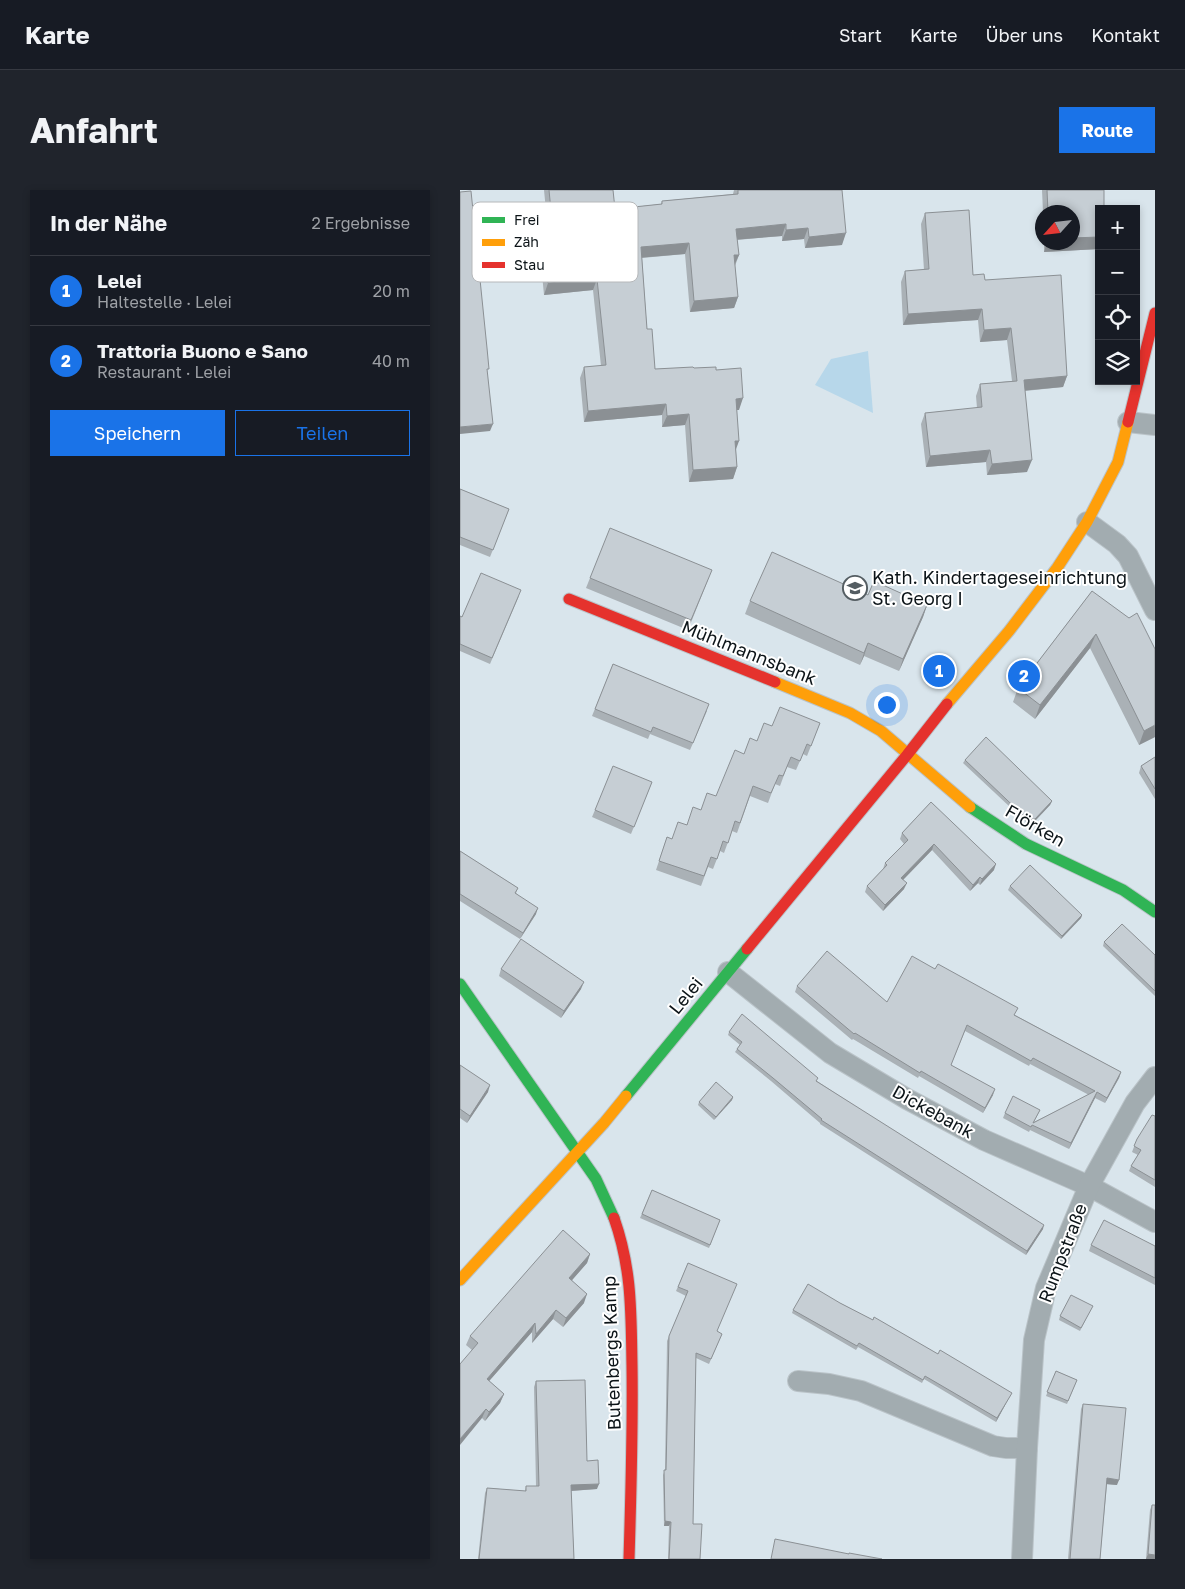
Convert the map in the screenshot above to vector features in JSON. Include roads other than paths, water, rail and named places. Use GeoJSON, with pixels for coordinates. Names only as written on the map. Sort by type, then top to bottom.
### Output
{"type":"FeatureCollection","features":[{"type":"Feature","properties":{"kind":"street","name":"Lelei"},"geometry":{"type":"LineString","coordinates":[[460,1280],[604,1123],[908,755],[953,696],[1009,631],[1057,568],[1087,522],[1118,462],[1155,313]]}},
{"type":"Feature","properties":{"kind":"street"},"geometry":{"type":"LineString","coordinates":[[1128,422],[1155,425]]}},
{"type":"Feature","properties":{"kind":"street"},"geometry":{"type":"LineString","coordinates":[[1087,522],[1116,544],[1128,556],[1155,610]]}},
{"type":"Feature","properties":{"kind":"street","name":"Mühlmannsbank"},"geometry":{"type":"LineString","coordinates":[[569,599],[850,713],[881,731],[908,755]]}},
{"type":"Feature","properties":{"kind":"street","name":"Flörken"},"geometry":{"type":"LineString","coordinates":[[908,755],[965,803],[1026,844],[1123,890],[1155,912]]}},
{"type":"Feature","properties":{"kind":"street","name":"Dickebank"},"geometry":{"type":"LineString","coordinates":[[728,972],[830,1053],[907,1099],[984,1140],[1089,1186],[1155,1222]]}},
{"type":"Feature","properties":{"kind":"street","name":"Butenbergs Kamp"},"geometry":{"type":"LineString","coordinates":[[460,984],[576,1153],[596,1179],[611,1210],[623,1243],[631,1292],[633,1413],[630,1559]]}},
{"type":"Feature","properties":{"kind":"street","name":"Rumpstraße"},"geometry":{"type":"LineString","coordinates":[[1022,1559],[1034,1340],[1046,1288],[1089,1186],[1136,1103],[1155,1077]]}},
{"type":"Feature","properties":{"kind":"street"},"geometry":{"type":"LineString","coordinates":[[798,1381],[844,1386],[862,1391],[993,1446],[1027,1448]]}},
{"type":"Feature","properties":{"kind":"place","name":"Kath. Kindertageseinrichtung St. Georg I"},"geometry":{"type":"Point","coordinates":[855,588]}},
{"type":"Feature","properties":{"kind":"place","name":"Lelei"},"geometry":{"type":"Point","coordinates":[939,671]}},
{"type":"Feature","properties":{"kind":"place","name":"Trattoria Buono e Sano"},"geometry":{"type":"Point","coordinates":[1024,676]}}]}
